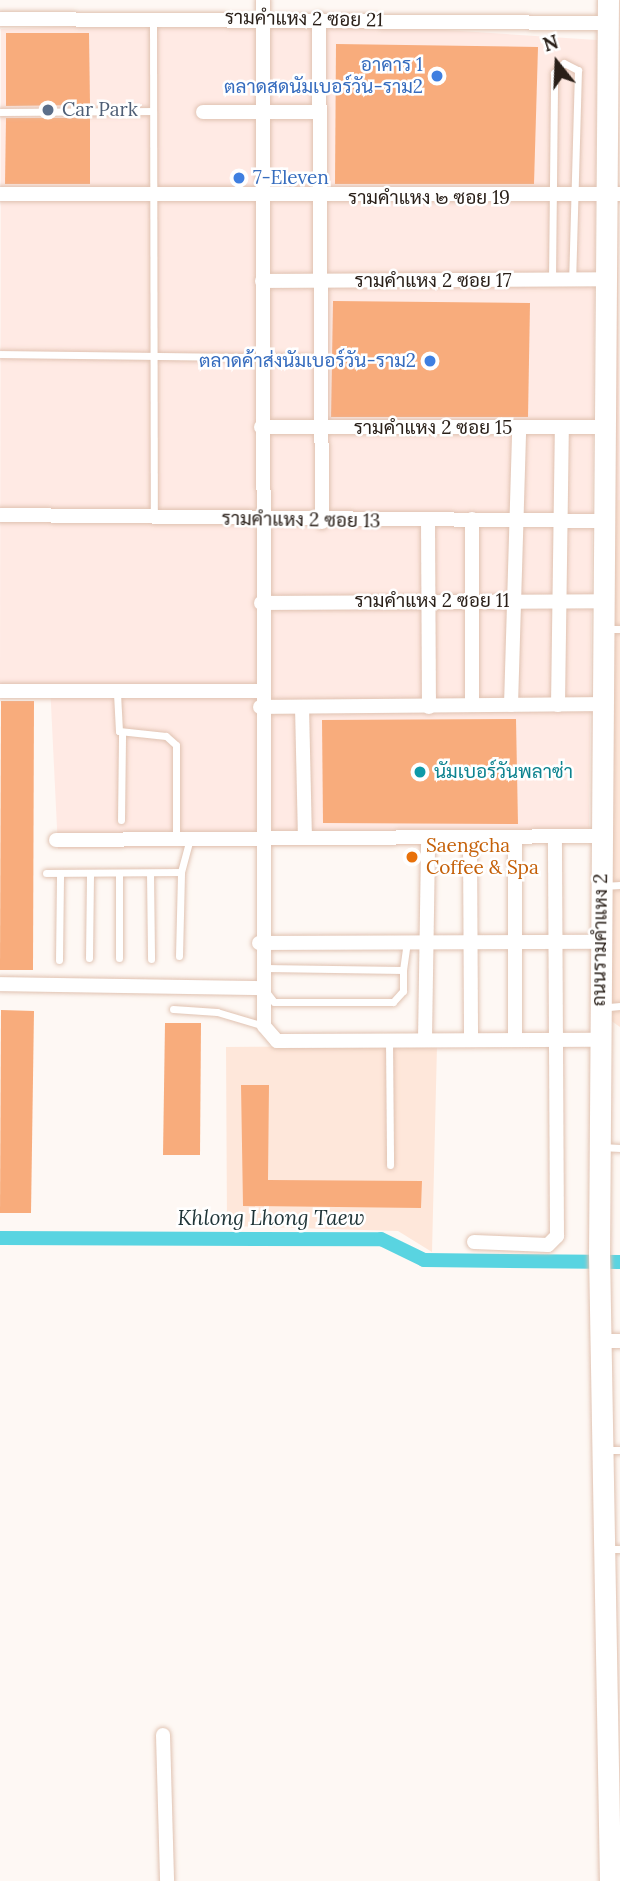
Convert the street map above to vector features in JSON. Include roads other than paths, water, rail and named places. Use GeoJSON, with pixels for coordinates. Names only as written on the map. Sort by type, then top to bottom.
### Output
{"type":"FeatureCollection","features":[{"type":"Feature","properties":{"kind":"main road","name":"ถนนรามคำแหง 2"},"geometry":{"type":"LineString","coordinates":[[608,0],[612,33],[613,194],[604,279],[612,334],[604,427],[609,501],[604,601],[611,629],[604,704],[602,836],[610,885],[600,942],[610,1007],[610,1148],[599,1252],[599,1277],[610,1341],[615,1834],[610,1881]]}},
{"type":"Feature","properties":{"kind":"street"},"geometry":{"type":"LineString","coordinates":[[263,0],[259,943],[264,968],[264,1027],[277,1041],[471,1038],[610,1040]]}},
{"type":"Feature","properties":{"kind":"street","name":"รามคำแหง 2 ซอย 21"},"geometry":{"type":"LineString","coordinates":[[0,19],[319,19],[612,33]]}},
{"type":"Feature","properties":{"kind":"street"},"geometry":{"type":"LineString","coordinates":[[319,19],[321,522]]}},
{"type":"Feature","properties":{"kind":"street"},"geometry":{"type":"LineString","coordinates":[[203,112],[318,112]]}},
{"type":"Feature","properties":{"kind":"street","name":"รามคำแหง ๒ ซอย 19"},"geometry":{"type":"LineString","coordinates":[[0,194],[262,198],[573,198],[613,194]]}},
{"type":"Feature","properties":{"kind":"street","name":"รามคำแหง 2 ซอย 17"},"geometry":{"type":"LineString","coordinates":[[262,281],[604,279]]}},
{"type":"Feature","properties":{"kind":"street","name":"รามคำแหง 2 ซอย 15"},"geometry":{"type":"LineString","coordinates":[[261,427],[604,427]]}},
{"type":"Feature","properties":{"kind":"street"},"geometry":{"type":"LineString","coordinates":[[511,705],[519,428]]}},
{"type":"Feature","properties":{"kind":"street"},"geometry":{"type":"LineString","coordinates":[[558,705],[562,428]]}},
{"type":"Feature","properties":{"kind":"street","name":"รามคำแหง 2 ซอย 13"},"geometry":{"type":"LineString","coordinates":[[0,515],[321,522],[472,519],[560,522],[609,501]]}},
{"type":"Feature","properties":{"kind":"street"},"geometry":{"type":"LineString","coordinates":[[472,519],[472,705]]}},
{"type":"Feature","properties":{"kind":"street"},"geometry":{"type":"LineString","coordinates":[[428,520],[429,707]]}},
{"type":"Feature","properties":{"kind":"street","name":"รามคำแหง 2 ซอย 11"},"geometry":{"type":"LineString","coordinates":[[261,603],[604,601]]}},
{"type":"Feature","properties":{"kind":"street"},"geometry":{"type":"LineString","coordinates":[[0,691],[117,694],[261,691]]}},
{"type":"Feature","properties":{"kind":"street"},"geometry":{"type":"LineString","coordinates":[[260,708],[604,704]]}},
{"type":"Feature","properties":{"kind":"street"},"geometry":{"type":"LineString","coordinates":[[302,707],[305,838]]}},
{"type":"Feature","properties":{"kind":"street"},"geometry":{"type":"LineString","coordinates":[[56,839],[260,836],[470,839],[602,836]]}},
{"type":"Feature","properties":{"kind":"street"},"geometry":{"type":"LineString","coordinates":[[474,1242],[548,1245],[557,1236],[555,836]]}},
{"type":"Feature","properties":{"kind":"street"},"geometry":{"type":"LineString","coordinates":[[425,1039],[428,838]]}},
{"type":"Feature","properties":{"kind":"street"},"geometry":{"type":"LineString","coordinates":[[515,838],[515,1038]]}},
{"type":"Feature","properties":{"kind":"street"},"geometry":{"type":"LineString","coordinates":[[470,839],[471,1038]]}},
{"type":"Feature","properties":{"kind":"street"},"geometry":{"type":"LineString","coordinates":[[259,943],[556,940],[600,942]]}},
{"type":"Feature","properties":{"kind":"street"},"geometry":{"type":"LineString","coordinates":[[0,984],[262,988]]}},
{"type":"Feature","properties":{"kind":"street"},"geometry":{"type":"LineString","coordinates":[[163,1735],[167,1881]]}},
{"type":"Feature","properties":{"kind":"lane"},"geometry":{"type":"LineString","coordinates":[[153,19],[154,518]]}},
{"type":"Feature","properties":{"kind":"lane"},"geometry":{"type":"LineString","coordinates":[[552,281],[554,73],[564,63],[578,70],[572,280]]}},
{"type":"Feature","properties":{"kind":"lane"},"geometry":{"type":"LineString","coordinates":[[0,111],[153,111]]}},
{"type":"Feature","properties":{"kind":"lane"},"geometry":{"type":"LineString","coordinates":[[0,354],[320,358]]}},
{"type":"Feature","properties":{"kind":"lane"},"geometry":{"type":"LineString","coordinates":[[117,694],[116,725],[122,733],[121,820]]}},
{"type":"Feature","properties":{"kind":"lane"},"geometry":{"type":"LineString","coordinates":[[122,733],[166,736],[176,745],[183,837],[179,956]]}},
{"type":"Feature","properties":{"kind":"lane"},"geometry":{"type":"LineString","coordinates":[[46,873],[181,872]]}},
{"type":"Feature","properties":{"kind":"lane"},"geometry":{"type":"LineString","coordinates":[[59,960],[60,873]]}},
{"type":"Feature","properties":{"kind":"lane"},"geometry":{"type":"LineString","coordinates":[[89,958],[90,873]]}},
{"type":"Feature","properties":{"kind":"lane"},"geometry":{"type":"LineString","coordinates":[[119,873],[119,958]]}},
{"type":"Feature","properties":{"kind":"lane"},"geometry":{"type":"LineString","coordinates":[[150,873],[151,959]]}},
{"type":"Feature","properties":{"kind":"lane"},"geometry":{"type":"LineString","coordinates":[[403,970],[264,968],[267,995],[274,1002],[393,1002],[403,991],[407,943]]}},
{"type":"Feature","properties":{"kind":"lane"},"geometry":{"type":"LineString","coordinates":[[173,1009],[217,1012],[264,1027]]}},
{"type":"Feature","properties":{"kind":"lane"},"geometry":{"type":"LineString","coordinates":[[389,1040],[390,1165]]}},
{"type":"Feature","properties":{"kind":"waterway","name":"Khlong Lhong Taew"},"geometry":{"type":"LineString","coordinates":[[0,1238],[381,1239],[424,1260],[620,1262]]}},
{"type":"Feature","properties":{"kind":"place","name":"อาคาร 1 ตลาดสดนัมเบอร์วัน-ราม2"},"geometry":{"type":"Point","coordinates":[437,76]}},
{"type":"Feature","properties":{"kind":"place","name":"Car Park"},"geometry":{"type":"Point","coordinates":[48,110]}},
{"type":"Feature","properties":{"kind":"place","name":"7-Eleven"},"geometry":{"type":"Point","coordinates":[239,178]}},
{"type":"Feature","properties":{"kind":"place","name":"ตลาดค้าส่งนัมเบอร์วัน-ราม2"},"geometry":{"type":"Point","coordinates":[430,361]}},
{"type":"Feature","properties":{"kind":"place","name":"นัมเบอร์วันพลาซ่า"},"geometry":{"type":"Point","coordinates":[420,772]}},
{"type":"Feature","properties":{"kind":"place","name":"Saengcha Coffee & Spa"},"geometry":{"type":"Point","coordinates":[412,857]}}]}
